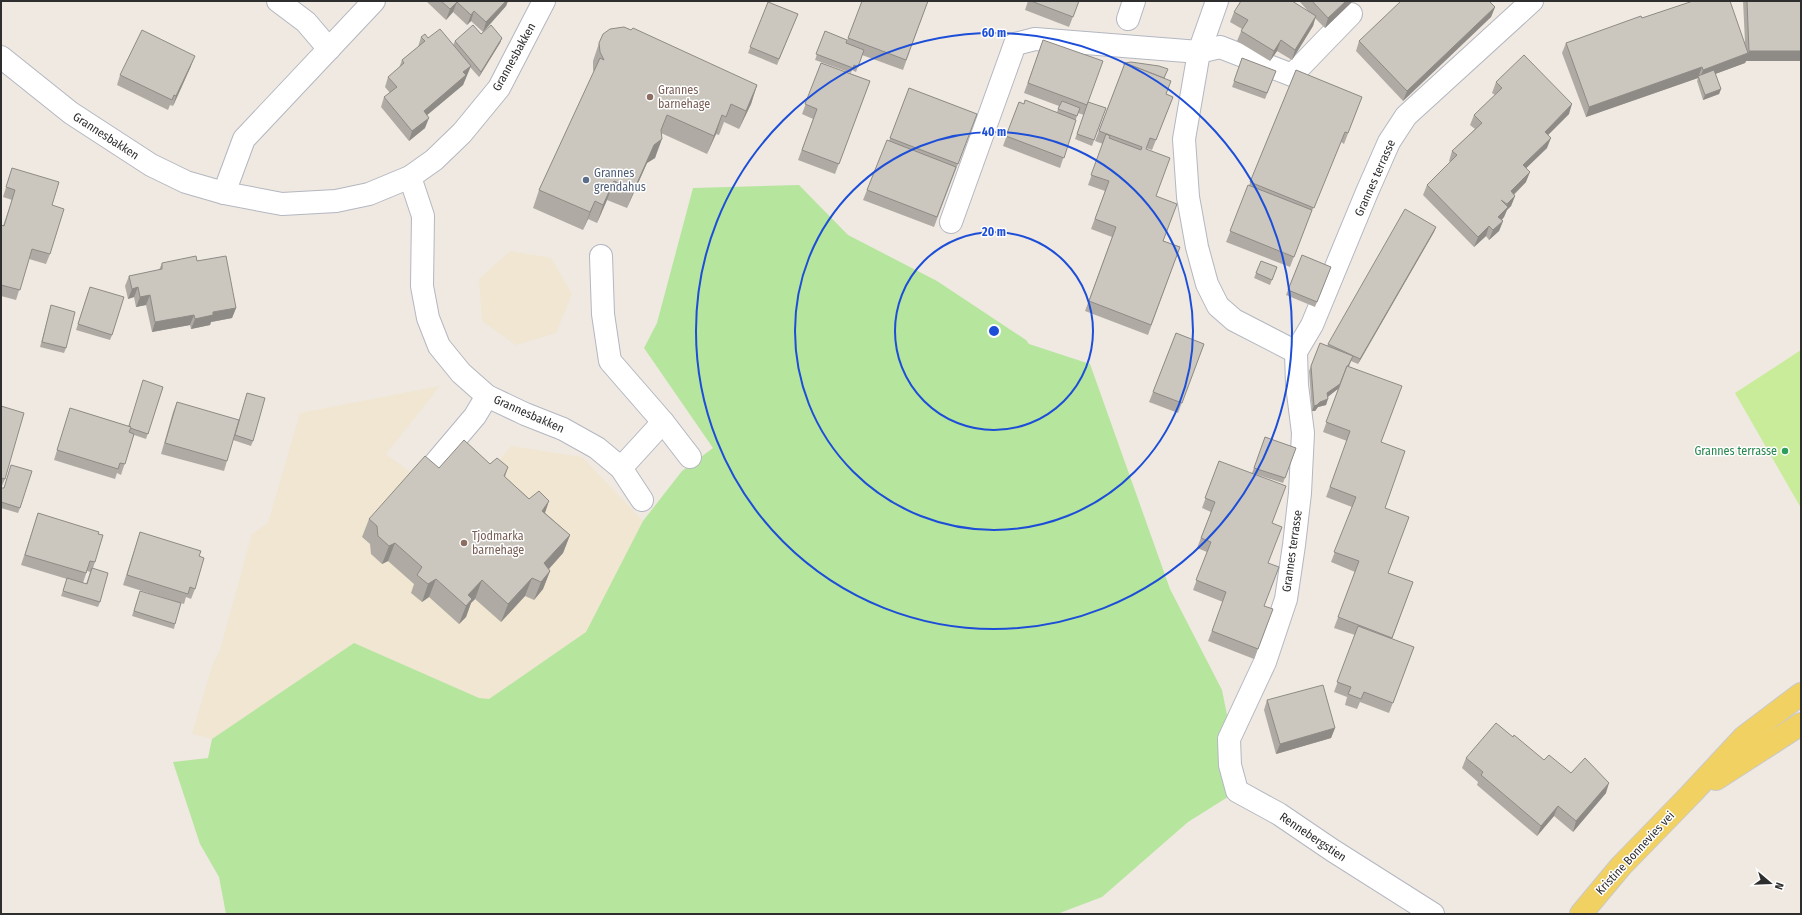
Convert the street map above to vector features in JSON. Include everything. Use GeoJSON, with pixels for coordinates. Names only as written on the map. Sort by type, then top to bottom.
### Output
{"type":"FeatureCollection","features":[{"type":"Feature","properties":{"kind":"main road","name":"Kristine Bonnevies vei"},"geometry":{"type":"LineString","coordinates":[[1581,914],[1620,866],[1691,794],[1744,737],[1801,694]]}},
{"type":"Feature","properties":{"kind":"main road","name":"Kristine Bonnevies vei"},"geometry":{"type":"LineString","coordinates":[[1691,794],[1801,724]]}},
{"type":"Feature","properties":{"kind":"street"},"geometry":{"type":"LineString","coordinates":[[278,1],[306,22],[329,49]]}},
{"type":"Feature","properties":{"kind":"street"},"geometry":{"type":"LineString","coordinates":[[224,193],[244,139],[374,1]]}},
{"type":"Feature","properties":{"kind":"street","name":"Grannesbakken"},"geometry":{"type":"LineString","coordinates":[[1,57],[71,113],[151,165],[186,182],[224,193],[282,204],[336,201],[369,194],[410,177],[434,160],[462,133],[499,88],[544,1]]}},
{"type":"Feature","properties":{"kind":"street"},"geometry":{"type":"LineString","coordinates":[[1217,1],[1200,52],[1184,139],[1188,197],[1197,247],[1207,284],[1218,306],[1234,320],[1296,352]]}},
{"type":"Feature","properties":{"kind":"street","name":"Grannes terrasse"},"geometry":{"type":"LineString","coordinates":[[1229,738],[1265,662],[1286,599],[1300,493],[1303,433],[1297,385],[1296,352],[1312,325],[1389,142],[1406,116],[1532,1]]}},
{"type":"Feature","properties":{"kind":"street"},"geometry":{"type":"LineString","coordinates":[[951,222],[1015,44],[1035,39],[1200,52],[1220,47],[1292,75],[1351,14]]}},
{"type":"Feature","properties":{"kind":"street","name":"Grannesbakken"},"geometry":{"type":"LineString","coordinates":[[410,177],[423,216],[422,286],[428,318],[439,346],[461,373],[487,396],[563,429],[597,448],[621,468],[642,500]]}},
{"type":"Feature","properties":{"kind":"street"},"geometry":{"type":"LineString","coordinates":[[601,256],[603,314],[610,361],[663,422],[690,457]]}},
{"type":"Feature","properties":{"kind":"street"},"geometry":{"type":"LineString","coordinates":[[431,468],[475,416],[487,396]]}},
{"type":"Feature","properties":{"kind":"street"},"geometry":{"type":"LineString","coordinates":[[621,468],[663,422]]}},
{"type":"Feature","properties":{"kind":"street","name":"Rennebergstien"},"geometry":{"type":"LineString","coordinates":[[1229,738],[1230,765],[1237,791],[1279,814],[1332,850],[1433,914]]}},
{"type":"Feature","properties":{"kind":"shaded area"},"geometry":{"type":"Polygon","coordinates":[[[510,251],[551,258],[572,294],[556,333],[516,345],[482,321],[479,279],[510,251]]]}},
{"type":"Feature","properties":{"kind":"shaded area"},"geometry":{"type":"Polygon","coordinates":[[[440,386],[386,454],[418,478],[481,483],[511,446],[582,457],[643,521],[586,632],[486,701],[354,643],[212,739],[192,734],[213,663],[220,650],[252,534],[268,523],[300,413],[440,386]]]}},
{"type":"Feature","properties":{"kind":"green space"},"geometry":{"type":"Polygon","coordinates":[[[799,185],[848,235],[937,281],[1026,340],[1029,344],[1090,364],[1170,589],[1222,690],[1228,720],[1231,795],[1188,822],[1102,897],[1057,914],[226,914],[219,877],[200,844],[173,762],[208,758],[212,739],[354,643],[479,698],[489,699],[586,632],[643,521],[682,471],[713,448],[644,348],[657,323],[693,188],[799,185]]]}},
{"type":"Feature","properties":{"kind":"green space","name":"Grannes terrasse"},"geometry":{"type":"Polygon","coordinates":[[[1801,350],[1801,508],[1735,393],[1801,350]]]}},
{"type":"Feature","properties":{"kind":"building"},"geometry":{"type":"Polygon","coordinates":[[[441,1],[506,1],[486,22],[474,11],[471,15],[457,2],[450,9],[441,1]]]}},
{"type":"Feature","properties":{"kind":"building"},"geometry":{"type":"Polygon","coordinates":[[[862,1],[928,1],[906,60],[848,38],[862,1]]]}},
{"type":"Feature","properties":{"kind":"building"},"geometry":{"type":"Polygon","coordinates":[[[1031,1],[1079,1],[1073,17],[1031,1]]]}},
{"type":"Feature","properties":{"kind":"building"},"geometry":{"type":"Polygon","coordinates":[[[1241,1],[1292,1],[1316,16],[1295,50],[1281,40],[1274,51],[1241,31],[1248,20],[1234,12],[1241,1]]]}},
{"type":"Feature","properties":{"kind":"building"},"geometry":{"type":"Polygon","coordinates":[[[1312,1],[1346,1],[1328,18],[1312,1]]]}},
{"type":"Feature","properties":{"kind":"building"},"geometry":{"type":"Polygon","coordinates":[[[1401,1],[1489,1],[1495,7],[1407,91],[1359,41],[1401,1]]]}},
{"type":"Feature","properties":{"kind":"building"},"geometry":{"type":"Polygon","coordinates":[[[1693,1],[1730,1],[1748,53],[1703,70],[1702,67],[1589,107],[1566,43],[1641,16],[1642,18],[1693,1]]]}},
{"type":"Feature","properties":{"kind":"building"},"geometry":{"type":"Polygon","coordinates":[[[1747,1],[1801,1],[1801,51],[1749,51],[1747,1]]]}},
{"type":"Feature","properties":{"kind":"building"},"geometry":{"type":"Polygon","coordinates":[[[768,2],[798,14],[779,59],[750,47],[768,2]]]}},
{"type":"Feature","properties":{"kind":"building"},"geometry":{"type":"Polygon","coordinates":[[[473,25],[481,34],[491,25],[502,38],[481,72],[455,41],[473,25]]]}},
{"type":"Feature","properties":{"kind":"building"},"geometry":{"type":"Polygon","coordinates":[[[624,27],[631,30],[633,28],[757,85],[746,111],[731,104],[726,117],[722,115],[714,136],[667,115],[661,130],[662,139],[654,145],[634,190],[614,181],[603,205],[595,201],[590,212],[539,190],[600,58],[604,60],[600,52],[599,43],[603,34],[610,29],[624,27]]]}},
{"type":"Feature","properties":{"kind":"building"},"geometry":{"type":"Polygon","coordinates":[[[440,29],[471,66],[463,72],[466,75],[424,111],[429,118],[412,131],[384,97],[397,87],[388,77],[404,63],[402,60],[425,41],[421,37],[425,34],[428,38],[440,29]]]}},
{"type":"Feature","properties":{"kind":"building"},"geometry":{"type":"Polygon","coordinates":[[[142,30],[195,56],[176,96],[174,95],[172,100],[120,75],[142,30]]]}},
{"type":"Feature","properties":{"kind":"building"},"geometry":{"type":"Polygon","coordinates":[[[825,31],[847,40],[846,43],[864,50],[858,67],[854,65],[853,68],[816,54],[825,31]]]}},
{"type":"Feature","properties":{"kind":"building"},"geometry":{"type":"Polygon","coordinates":[[[1043,40],[1103,61],[1087,105],[1028,83],[1043,40]]]}},
{"type":"Feature","properties":{"kind":"building"},"geometry":{"type":"Polygon","coordinates":[[[1524,55],[1572,104],[1545,132],[1551,138],[1523,165],[1530,172],[1511,191],[1515,196],[1507,204],[1501,200],[1508,207],[1498,217],[1503,221],[1493,230],[1489,226],[1478,237],[1427,185],[1457,155],[1452,151],[1482,123],[1474,115],[1502,88],[1496,82],[1524,55]]]}},
{"type":"Feature","properties":{"kind":"building"},"geometry":{"type":"Polygon","coordinates":[[[1242,58],[1276,71],[1267,93],[1234,81],[1242,58]]]}},
{"type":"Feature","properties":{"kind":"building"},"geometry":{"type":"Polygon","coordinates":[[[1131,62],[1159,66],[1168,69],[1164,78],[1125,63],[1131,62]]]}},
{"type":"Feature","properties":{"kind":"building"},"geometry":{"type":"Polygon","coordinates":[[[821,63],[870,81],[839,164],[802,150],[817,109],[805,104],[821,63]]]}},
{"type":"Feature","properties":{"kind":"building"},"geometry":{"type":"Polygon","coordinates":[[[1125,63],[1171,81],[1166,94],[1173,97],[1156,140],[1150,138],[1146,149],[1170,158],[1156,196],[1177,204],[1163,241],[1180,247],[1151,325],[1089,301],[1116,227],[1095,219],[1109,181],[1091,175],[1106,134],[1110,136],[1109,138],[1141,150],[1142,147],[1099,131],[1125,63]]]}},
{"type":"Feature","properties":{"kind":"building"},"geometry":{"type":"Polygon","coordinates":[[[1296,70],[1362,97],[1348,133],[1345,132],[1314,208],[1250,182],[1296,70]]]}},
{"type":"Feature","properties":{"kind":"building"},"geometry":{"type":"Polygon","coordinates":[[[1714,70],[1721,89],[1705,95],[1698,76],[1714,70]]]}},
{"type":"Feature","properties":{"kind":"building"},"geometry":{"type":"Polygon","coordinates":[[[909,88],[977,114],[958,164],[890,138],[909,88]]]}},
{"type":"Feature","properties":{"kind":"building"},"geometry":{"type":"Polygon","coordinates":[[[1025,100],[1076,120],[1064,158],[1006,136],[1019,102],[1024,104],[1025,100]]]}},
{"type":"Feature","properties":{"kind":"building"},"geometry":{"type":"Polygon","coordinates":[[[1062,101],[1080,108],[1077,116],[1058,109],[1062,101]]]}},
{"type":"Feature","properties":{"kind":"building"},"geometry":{"type":"Polygon","coordinates":[[[1088,102],[1106,108],[1094,140],[1077,134],[1088,102]]]}},
{"type":"Feature","properties":{"kind":"building"},"geometry":{"type":"Polygon","coordinates":[[[887,140],[956,167],[937,217],[867,190],[887,140]]]}},
{"type":"Feature","properties":{"kind":"building"},"geometry":{"type":"Polygon","coordinates":[[[12,168],[59,182],[52,205],[64,209],[50,254],[32,249],[20,290],[1,285],[1,225],[4,226],[15,190],[6,187],[12,168]]]}},
{"type":"Feature","properties":{"kind":"building"},"geometry":{"type":"Polygon","coordinates":[[[1248,185],[1312,210],[1294,257],[1230,231],[1248,185]]]}},
{"type":"Feature","properties":{"kind":"building"},"geometry":{"type":"Polygon","coordinates":[[[1405,209],[1436,227],[1360,359],[1328,344],[1405,209]]]}},
{"type":"Feature","properties":{"kind":"building"},"geometry":{"type":"Polygon","coordinates":[[[1302,255],[1331,267],[1317,302],[1288,290],[1302,255]]]}},
{"type":"Feature","properties":{"kind":"building"},"geometry":{"type":"Polygon","coordinates":[[[196,256],[197,261],[226,256],[236,308],[213,312],[213,315],[195,319],[194,315],[155,322],[150,295],[140,297],[138,287],[132,289],[129,276],[162,269],[162,263],[196,256]]]}},
{"type":"Feature","properties":{"kind":"building"},"geometry":{"type":"Polygon","coordinates":[[[1261,261],[1277,267],[1272,280],[1256,273],[1261,261]]]}},
{"type":"Feature","properties":{"kind":"building"},"geometry":{"type":"Polygon","coordinates":[[[90,287],[124,297],[112,335],[78,324],[90,287]]]}},
{"type":"Feature","properties":{"kind":"building"},"geometry":{"type":"Polygon","coordinates":[[[51,305],[75,312],[66,348],[42,342],[51,305]]]}},
{"type":"Feature","properties":{"kind":"building"},"geometry":{"type":"Polygon","coordinates":[[[1176,333],[1204,344],[1182,403],[1153,392],[1176,333]]]}},
{"type":"Feature","properties":{"kind":"building"},"geometry":{"type":"Polygon","coordinates":[[[1320,343],[1353,356],[1347,366],[1340,384],[1327,393],[1328,399],[1314,406],[1311,366],[1320,343]]]}},
{"type":"Feature","properties":{"kind":"building"},"geometry":{"type":"Polygon","coordinates":[[[1347,366],[1402,386],[1381,442],[1405,451],[1385,508],[1409,517],[1388,573],[1413,582],[1392,638],[1338,617],[1359,561],[1334,552],[1356,497],[1330,487],[1350,431],[1326,422],[1347,366]]]}},
{"type":"Feature","properties":{"kind":"building"},"geometry":{"type":"Polygon","coordinates":[[[143,380],[163,387],[148,434],[130,428],[131,427],[129,426],[143,380]]]}},
{"type":"Feature","properties":{"kind":"building"},"geometry":{"type":"Polygon","coordinates":[[[247,393],[265,398],[253,441],[235,435],[247,393]]]}},
{"type":"Feature","properties":{"kind":"building"},"geometry":{"type":"Polygon","coordinates":[[[177,402],[239,420],[227,461],[165,443],[177,402]]]}},
{"type":"Feature","properties":{"kind":"building"},"geometry":{"type":"Polygon","coordinates":[[[1,406],[24,413],[5,479],[1,478],[1,406]]]}},
{"type":"Feature","properties":{"kind":"building"},"geometry":{"type":"Polygon","coordinates":[[[70,408],[131,427],[129,432],[134,434],[125,464],[120,463],[118,469],[57,450],[70,408]]]}},
{"type":"Feature","properties":{"kind":"building"},"geometry":{"type":"Polygon","coordinates":[[[1265,437],[1296,448],[1285,478],[1254,468],[1265,437]]]}},
{"type":"Feature","properties":{"kind":"building"},"geometry":{"type":"Polygon","coordinates":[[[464,440],[490,464],[497,458],[508,467],[504,476],[529,499],[539,491],[549,501],[542,511],[570,535],[544,563],[550,571],[541,582],[532,578],[508,604],[482,580],[468,595],[472,599],[466,606],[436,579],[428,584],[417,575],[422,567],[395,543],[389,546],[378,536],[377,526],[369,519],[425,456],[439,468],[464,440]]]}},
{"type":"Feature","properties":{"kind":"building"},"geometry":{"type":"Polygon","coordinates":[[[1219,461],[1286,486],[1272,523],[1282,527],[1268,563],[1279,567],[1264,606],[1273,609],[1258,649],[1212,631],[1226,592],[1196,580],[1211,542],[1201,538],[1215,502],[1205,498],[1219,461]]]}},
{"type":"Feature","properties":{"kind":"building"},"geometry":{"type":"Polygon","coordinates":[[[11,465],[32,471],[20,508],[1,502],[1,488],[4,488],[11,465]]]}},
{"type":"Feature","properties":{"kind":"building"},"geometry":{"type":"Polygon","coordinates":[[[38,513],[99,532],[98,534],[103,535],[95,562],[90,561],[86,573],[25,555],[38,513]]]}},
{"type":"Feature","properties":{"kind":"building"},"geometry":{"type":"Polygon","coordinates":[[[140,532],[201,551],[199,556],[204,558],[195,589],[190,587],[188,594],[127,575],[140,532]]]}},
{"type":"Feature","properties":{"kind":"building"},"geometry":{"type":"Polygon","coordinates":[[[92,568],[108,573],[100,602],[63,591],[67,578],[87,584],[92,568]]]}},
{"type":"Feature","properties":{"kind":"building"},"geometry":{"type":"Polygon","coordinates":[[[140,591],[181,603],[175,624],[134,611],[140,591]]]}},
{"type":"Feature","properties":{"kind":"building"},"geometry":{"type":"Polygon","coordinates":[[[1358,626],[1414,647],[1393,703],[1364,692],[1361,699],[1348,694],[1351,687],[1337,682],[1358,626]]]}},
{"type":"Feature","properties":{"kind":"building"},"geometry":{"type":"Polygon","coordinates":[[[1323,685],[1335,728],[1280,744],[1267,700],[1323,685]]]}},
{"type":"Feature","properties":{"kind":"building"},"geometry":{"type":"Polygon","coordinates":[[[1496,723],[1513,737],[1514,735],[1544,760],[1549,755],[1571,773],[1585,758],[1609,783],[1576,821],[1558,806],[1541,826],[1481,775],[1483,772],[1466,758],[1496,723]]]}},
{"type":"Feature","properties":{"kind":"place","name":"Grannes barnehage"},"geometry":{"type":"Point","coordinates":[650,97]}},
{"type":"Feature","properties":{"kind":"place","name":"Grannes grendahus"},"geometry":{"type":"Point","coordinates":[586,180]}},
{"type":"Feature","properties":{"kind":"place","name":"Grannes terrasse"},"geometry":{"type":"Point","coordinates":[1785,451]}},
{"type":"Feature","properties":{"kind":"place","name":"Tjodmarka barnehage"},"geometry":{"type":"Point","coordinates":[464,543]}}]}
